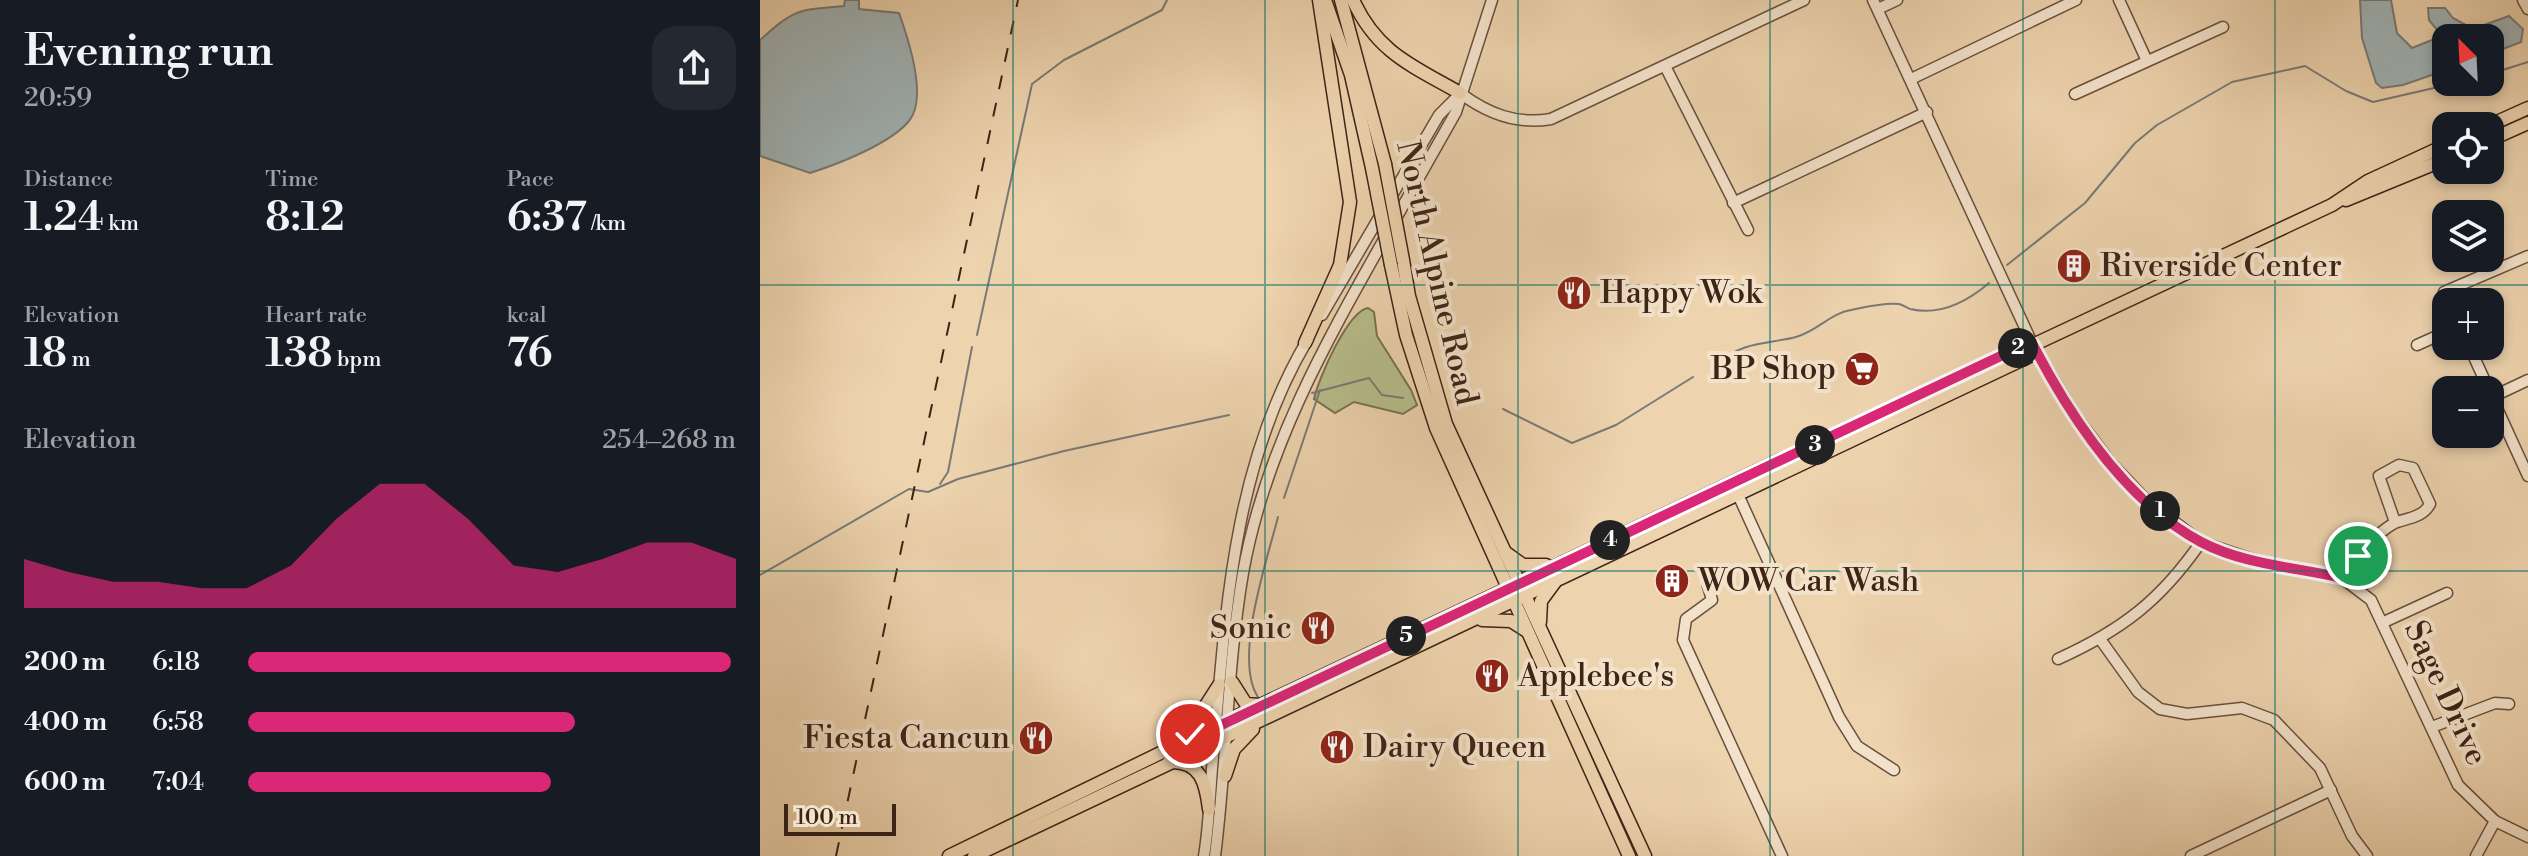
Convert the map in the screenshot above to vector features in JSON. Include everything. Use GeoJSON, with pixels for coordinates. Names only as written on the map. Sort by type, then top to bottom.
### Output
{"type":"FeatureCollection","features":[{"type":"Feature","properties":{"kind":"main road"},"geometry":{"type":"LineString","coordinates":[[1305,343],[1340,265],[1350,202],[1319,0]]}},
{"type":"Feature","properties":{"kind":"main road","name":"North Alpine Road"},"geometry":{"type":"LineString","coordinates":[[1325,0],[1378,166]]}},
{"type":"Feature","properties":{"kind":"main road","name":"North Alpine Road"},"geometry":{"type":"LineString","coordinates":[[1341,0],[1397,262],[1406,335],[1436,428],[1519,598],[1542,634],[1566,702],[1629,856]]}},
{"type":"Feature","properties":{"kind":"main road"},"geometry":{"type":"LineString","coordinates":[[1353,0],[1364,25],[1388,52],[1460,93]]}},
{"type":"Feature","properties":{"kind":"main road"},"geometry":{"type":"LineString","coordinates":[[2504,119],[2528,108]]}},
{"type":"Feature","properties":{"kind":"main road"},"geometry":{"type":"LineString","coordinates":[[2504,134],[2528,123]]}},
{"type":"Feature","properties":{"kind":"main road"},"geometry":{"type":"LineString","coordinates":[[2332,205],[2368,181],[2432,151]]}},
{"type":"Feature","properties":{"kind":"main road"},"geometry":{"type":"LineString","coordinates":[[974,856],[1556,581],[2024,345],[2033,345],[2332,205],[2374,192],[2432,165]]}},
{"type":"Feature","properties":{"kind":"main road"},"geometry":{"type":"LineString","coordinates":[[949,856],[1221,723],[1565,561],[1735,490]]}},
{"type":"Feature","properties":{"kind":"main road"},"geometry":{"type":"LineString","coordinates":[[1485,599],[1496,575],[1500,555],[1535,568],[1565,561]]}},
{"type":"Feature","properties":{"kind":"main road"},"geometry":{"type":"LineString","coordinates":[[1542,634],[1541,601],[1556,581]]}},
{"type":"Feature","properties":{"kind":"main road","name":"North Alpine Road"},"geometry":{"type":"LineString","coordinates":[[1519,598],[1528,633],[1645,856]]}},
{"type":"Feature","properties":{"kind":"main road"},"geometry":{"type":"LineString","coordinates":[[1467,623],[1496,618],[1511,621],[1528,633]]}},
{"type":"Feature","properties":{"kind":"main road"},"geometry":{"type":"LineString","coordinates":[[1177,746],[1226,683],[1246,704],[1254,706],[1271,700]]}},
{"type":"Feature","properties":{"kind":"main road"},"geometry":{"type":"LineString","coordinates":[[1225,776],[1243,737],[1280,712]]}},
{"type":"Feature","properties":{"kind":"main road"},"geometry":{"type":"LineString","coordinates":[[1166,763],[1190,765],[1204,778],[1209,809]]}},
{"type":"Feature","properties":{"kind":"street"},"geometry":{"type":"LineString","coordinates":[[1204,856],[1243,573],[1278,448],[1322,348],[1456,112],[1492,0]]}},
{"type":"Feature","properties":{"kind":"street"},"geometry":{"type":"LineString","coordinates":[[1460,93],[1475,104],[1509,119],[1531,123],[1576,110],[1804,0]]}},
{"type":"Feature","properties":{"kind":"street"},"geometry":{"type":"LineString","coordinates":[[1875,5],[1897,0]]}},
{"type":"Feature","properties":{"kind":"street"},"geometry":{"type":"LineString","coordinates":[[1911,79],[2076,0]]}},
{"type":"Feature","properties":{"kind":"street"},"geometry":{"type":"LineString","coordinates":[[2119,0],[2147,61]]}},
{"type":"Feature","properties":{"kind":"street"},"geometry":{"type":"LineString","coordinates":[[2523,0],[2528,9]]}},
{"type":"Feature","properties":{"kind":"street","name":"Sage Drive"},"geometry":{"type":"LineString","coordinates":[[1875,5],[2033,345],[2075,415],[2110,462],[2147,501],[2201,542],[2272,566],[2342,578],[2371,600],[2384,622],[2458,785],[2495,821],[2528,837]]}},
{"type":"Feature","properties":{"kind":"street"},"geometry":{"type":"LineString","coordinates":[[2075,94],[2223,27]]}},
{"type":"Feature","properties":{"kind":"street"},"geometry":{"type":"LineString","coordinates":[[1665,66],[1748,230]]}},
{"type":"Feature","properties":{"kind":"street"},"geometry":{"type":"LineString","coordinates":[[1226,683],[1228,576],[1244,498],[1276,406],[1305,343],[1439,115],[1460,93]]}},
{"type":"Feature","properties":{"kind":"street"},"geometry":{"type":"LineString","coordinates":[[1733,203],[1927,112]]}},
{"type":"Feature","properties":{"kind":"street"},"geometry":{"type":"LineString","coordinates":[[2465,288],[2528,256]]}},
{"type":"Feature","properties":{"kind":"street"},"geometry":{"type":"LineString","coordinates":[[2417,345],[2432,338]]}},
{"type":"Feature","properties":{"kind":"street"},"geometry":{"type":"LineString","coordinates":[[2504,388],[2528,380]]}},
{"type":"Feature","properties":{"kind":"street"},"geometry":{"type":"LineString","coordinates":[[2504,424],[2528,476]]}},
{"type":"Feature","properties":{"kind":"street"},"geometry":{"type":"LineString","coordinates":[[2342,578],[2349,564],[2395,522],[2417,516],[2430,504],[2413,468],[2399,465],[2379,476],[2395,522]]}},
{"type":"Feature","properties":{"kind":"street"},"geometry":{"type":"LineString","coordinates":[[1735,490],[1839,717],[1857,746],[1894,770]]}},
{"type":"Feature","properties":{"kind":"street"},"geometry":{"type":"LineString","coordinates":[[2058,659],[2100,639],[2138,615],[2201,542]]}},
{"type":"Feature","properties":{"kind":"street"},"geometry":{"type":"LineString","coordinates":[[1708,586],[1712,600],[1686,619],[1683,640],[1782,856]]}},
{"type":"Feature","properties":{"kind":"street"},"geometry":{"type":"LineString","coordinates":[[2384,622],[2447,593]]}},
{"type":"Feature","properties":{"kind":"street"},"geometry":{"type":"LineString","coordinates":[[2100,639],[2138,692],[2160,709],[2187,714],[2242,708],[2274,720],[2320,768],[2352,836],[2367,856]]}},
{"type":"Feature","properties":{"kind":"street"},"geometry":{"type":"LineString","coordinates":[[2432,727],[2495,703],[2509,704]]}},
{"type":"Feature","properties":{"kind":"street"},"geometry":{"type":"LineString","coordinates":[[1215,856],[1225,776],[1220,739]]}},
{"type":"Feature","properties":{"kind":"street"},"geometry":{"type":"LineString","coordinates":[[2191,856],[2331,790]]}},
{"type":"Feature","properties":{"kind":"street"},"geometry":{"type":"LineString","coordinates":[[2476,856],[2495,821]]}},
{"type":"Feature","properties":{"kind":"green space"},"geometry":{"type":"Polygon","coordinates":[[[1368,308],[1374,312],[1377,336],[1417,405],[1403,414],[1354,402],[1335,413],[1314,399],[1321,377],[1343,333],[1360,312],[1368,308]]]}},
{"type":"Feature","properties":{"kind":"shaded area"},"geometry":{"type":"Polygon","coordinates":[[[845,0],[859,0],[859,9],[899,13],[917,83],[917,98],[909,121],[877,145],[810,173],[760,156],[760,40],[797,13],[844,6],[845,0]]]}},
{"type":"Feature","properties":{"kind":"shaded area"},"geometry":{"type":"Polygon","coordinates":[[[2360,0],[2391,0],[2397,33],[2412,48],[2432,40],[2432,75],[2403,85],[2382,88],[2376,83],[2362,38],[2360,0]]]}},
{"type":"Feature","properties":{"kind":"shaded area"},"geometry":{"type":"Polygon","coordinates":[[[2428,8],[2445,8],[2453,18],[2464,24],[2432,24],[2428,8]]]}},
{"type":"Feature","properties":{"kind":"shaded area"},"geometry":{"type":"Polygon","coordinates":[[[2509,16],[2523,29],[2521,42],[2504,49],[2504,24],[2487,24],[2509,16]]]}},
{"type":"Feature","properties":{"kind":"waterway"},"geometry":{"type":"LineString","coordinates":[[977,335],[1032,84],[1064,60],[1162,10],[1167,0]]}},
{"type":"Feature","properties":{"kind":"waterway"},"geometry":{"type":"LineString","coordinates":[[2504,70],[2528,62]]}},
{"type":"Feature","properties":{"kind":"waterway"},"geometry":{"type":"LineString","coordinates":[[2007,265],[2085,203],[2135,143],[2157,125],[2232,82],[2305,66],[2346,91],[2373,102],[2432,88]]}},
{"type":"Feature","properties":{"kind":"waterway"},"geometry":{"type":"LineString","coordinates":[[1723,363],[1746,347],[1803,335],[1844,312],[1887,304],[1899,304],[1921,311],[1943,309],[1972,296],[1989,283]]}},
{"type":"Feature","properties":{"kind":"waterway"},"geometry":{"type":"LineString","coordinates":[[940,484],[948,472],[972,347]]}},
{"type":"Feature","properties":{"kind":"waterway"},"geometry":{"type":"LineString","coordinates":[[1503,409],[1572,443],[1616,425],[1693,377]]}},
{"type":"Feature","properties":{"kind":"waterway"},"geometry":{"type":"LineString","coordinates":[[1312,393],[1369,378],[1382,395],[1403,398]]}},
{"type":"Feature","properties":{"kind":"waterway"},"geometry":{"type":"LineString","coordinates":[[1284,498],[1320,390]]}},
{"type":"Feature","properties":{"kind":"waterway"},"geometry":{"type":"LineString","coordinates":[[760,575],[909,489],[928,492],[958,479],[1064,451],[1229,415]]}},
{"type":"Feature","properties":{"kind":"waterway"},"geometry":{"type":"LineString","coordinates":[[1258,697],[1251,680],[1250,635],[1278,517]]}},
{"type":"Feature","properties":{"kind":"railway"},"geometry":{"type":"LineString","coordinates":[[836,856],[1018,0]]}},
{"type":"Feature","properties":{"kind":"place","name":"Riverside Center"},"geometry":{"type":"Point","coordinates":[2074,266]}},
{"type":"Feature","properties":{"kind":"place","name":"Happy Wok"},"geometry":{"type":"Point","coordinates":[1574,293]}},
{"type":"Feature","properties":{"kind":"place","name":"BP Shop"},"geometry":{"type":"Point","coordinates":[1862,369]}},
{"type":"Feature","properties":{"kind":"place","name":"WOW Car Wash"},"geometry":{"type":"Point","coordinates":[1672,581]}},
{"type":"Feature","properties":{"kind":"place","name":"Sonic"},"geometry":{"type":"Point","coordinates":[1318,628]}},
{"type":"Feature","properties":{"kind":"place","name":"Applebee's"},"geometry":{"type":"Point","coordinates":[1492,676]}},
{"type":"Feature","properties":{"kind":"place","name":"Fiesta Cancun"},"geometry":{"type":"Point","coordinates":[1036,738]}},
{"type":"Feature","properties":{"kind":"place","name":"Dairy Queen"},"geometry":{"type":"Point","coordinates":[1337,747]}},
{"type":"Feature","properties":{"kind":"route"},"geometry":{"type":"LineString","coordinates":[[1190,734],[1177,746],[2024,345],[2033,345],[2075,415],[2110,462],[2147,501],[2201,542],[2272,566],[2342,578],[2349,564],[2358,556]]}}]}
